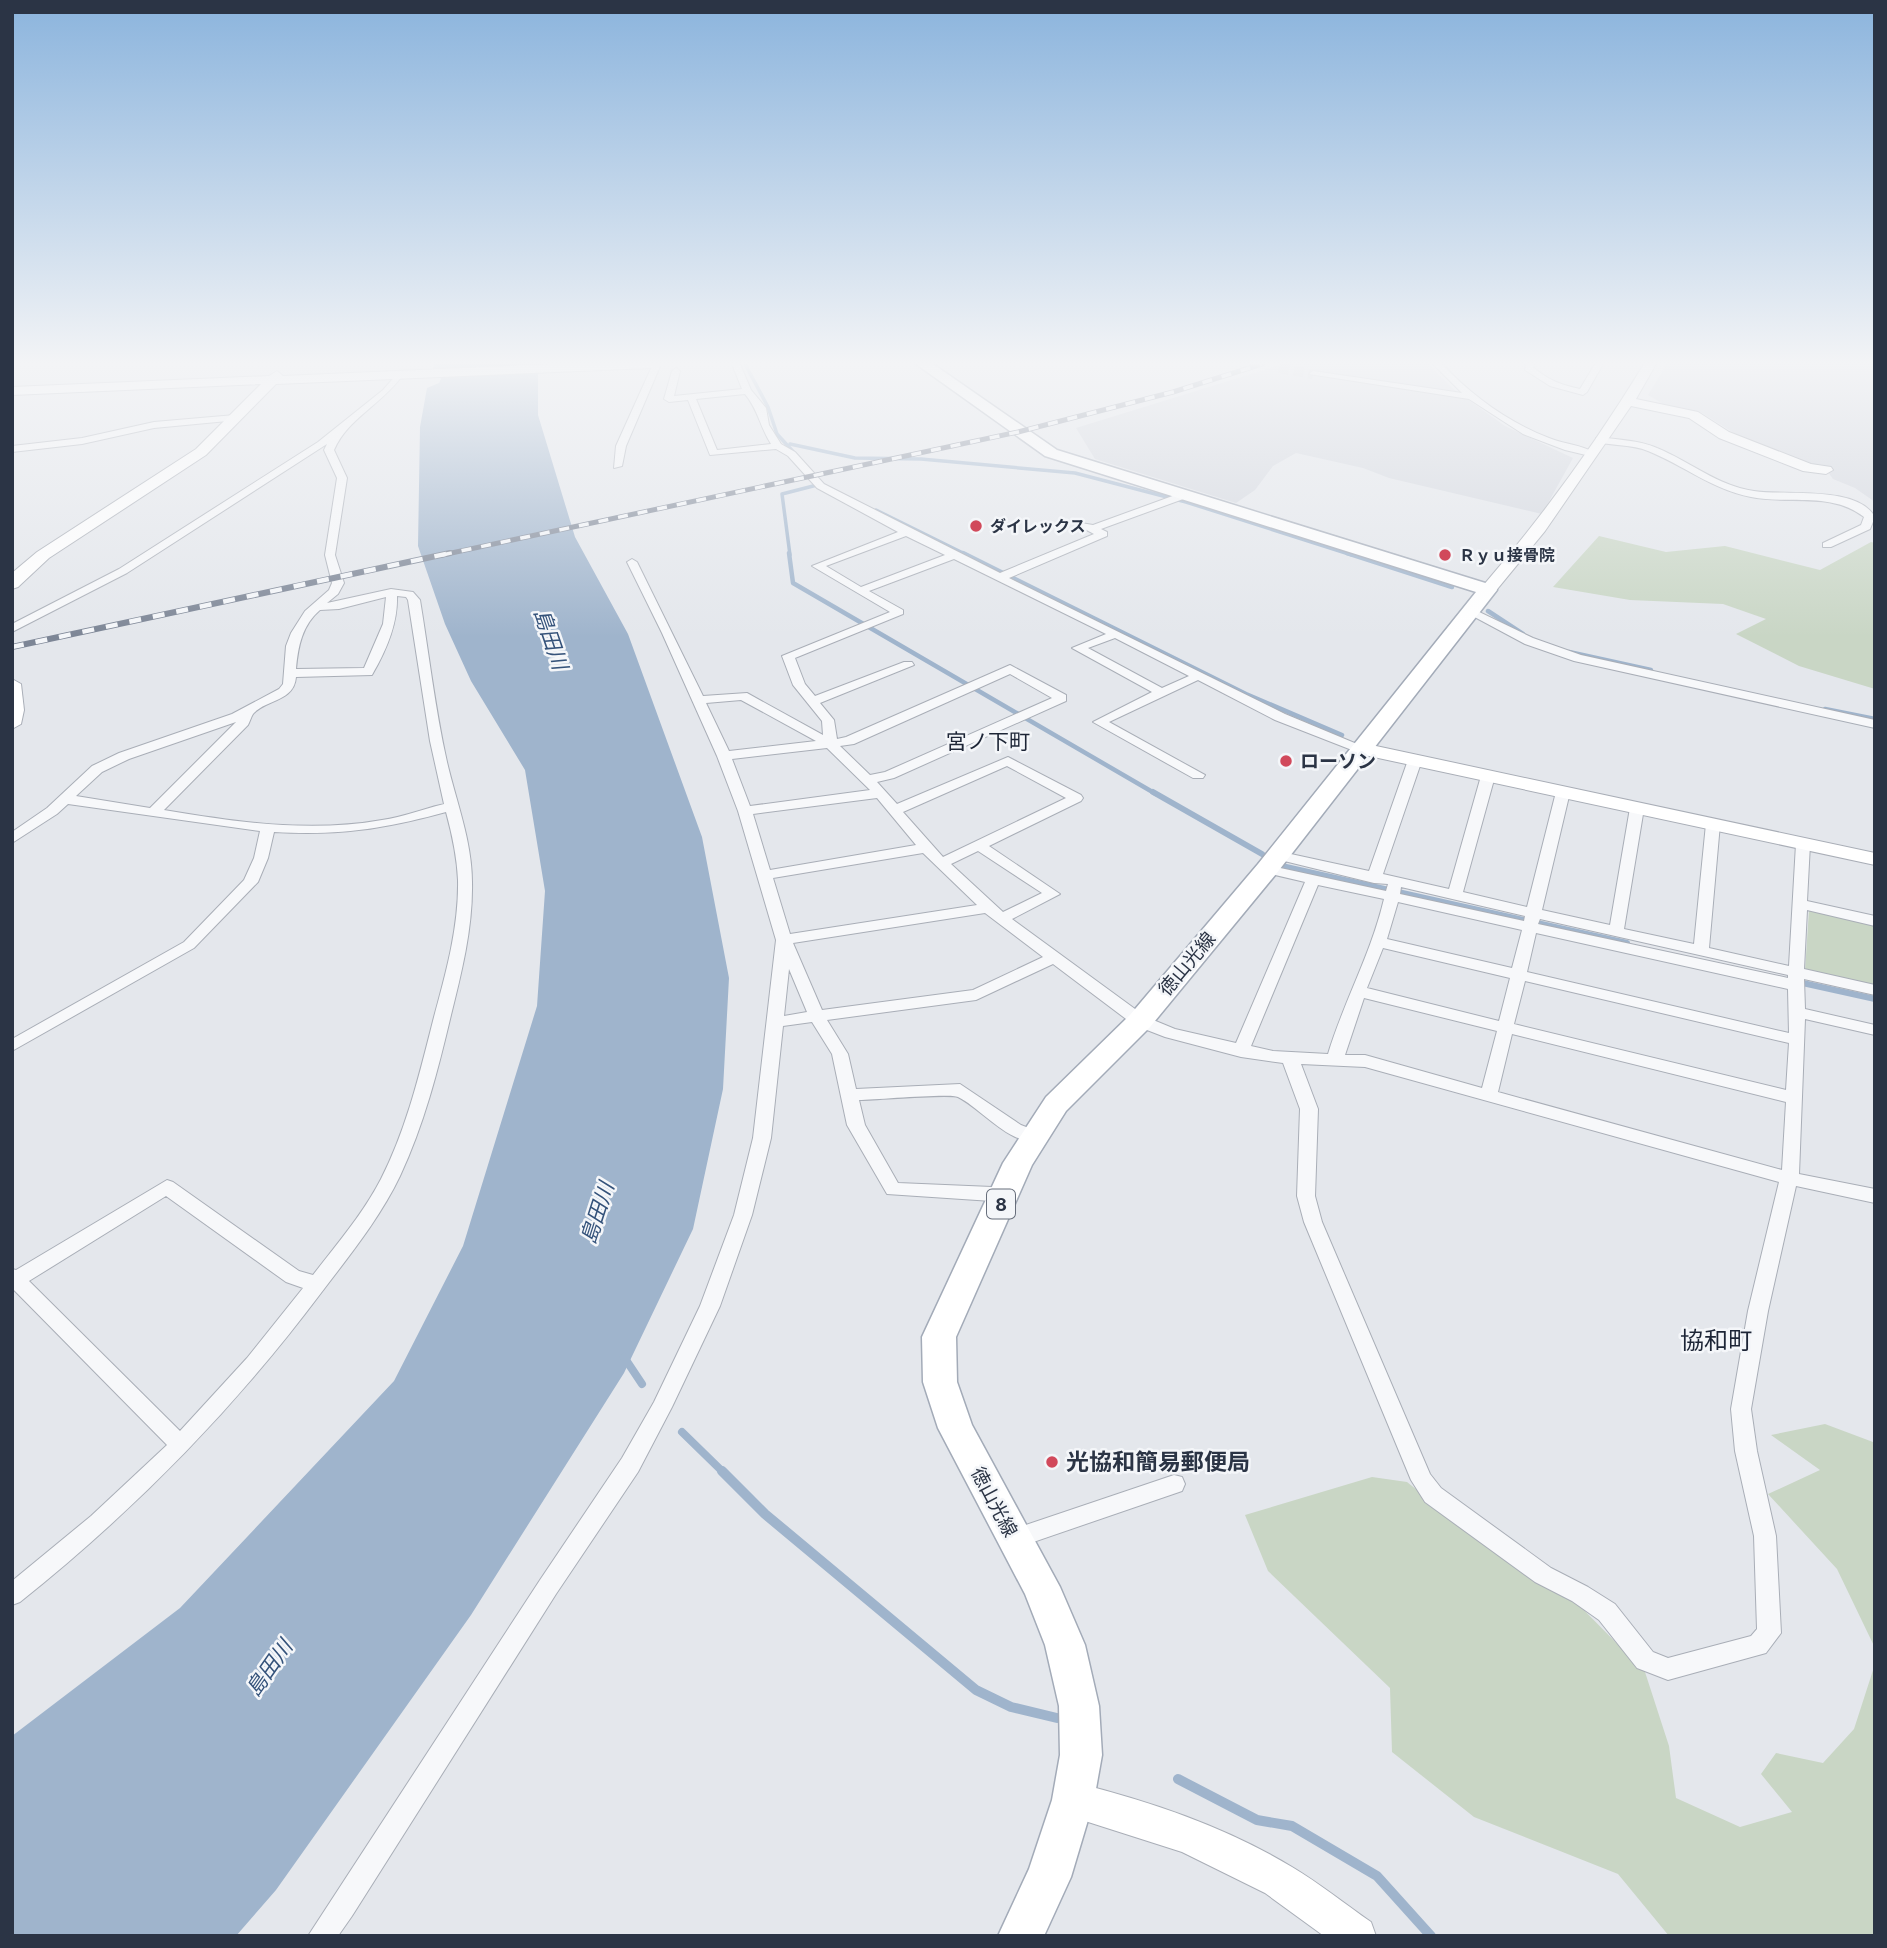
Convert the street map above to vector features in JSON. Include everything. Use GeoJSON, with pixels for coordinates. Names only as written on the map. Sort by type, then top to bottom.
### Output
{"type":"FeatureCollection","features":[{"type":"Feature","properties":{"kind":"main road"},"geometry":{"type":"LineString","coordinates":[[1057,455],[1480,601]]}},
{"type":"Feature","properties":{"kind":"main road","name":"徳山光線"},"geometry":{"type":"LineString","coordinates":[[1020,1936],[1049,1877],[1073,1801],[1082,1755],[1079,1706],[1065,1645],[1041,1587],[956,1428],[940,1382],[939,1337],[1018,1163],[1056,1104],[1140,1021],[1272,862],[1480,601]]}},
{"type":"Feature","properties":{"kind":"street"},"geometry":{"type":"LineString","coordinates":[[12,584],[43,555],[197,455]]}},
{"type":"Feature","properties":{"kind":"street"},"geometry":{"type":"LineString","coordinates":[[12,629],[123,571],[302,455]]}},
{"type":"Feature","properties":{"kind":"street"},"geometry":{"type":"LineString","coordinates":[[12,839],[65,799],[97,769],[124,756],[248,712],[284,692],[291,673],[292,646],[305,619],[334,592],[338,583],[330,555],[342,478],[331,455]]}},
{"type":"Feature","properties":{"kind":"street"},"geometry":{"type":"LineString","coordinates":[[617,466],[619,455]]}},
{"type":"Feature","properties":{"kind":"street"},"geometry":{"type":"LineString","coordinates":[[792,455],[819,487],[904,533],[1001,576],[1280,717],[1362,749],[1875,859]]}},
{"type":"Feature","properties":{"kind":"street"},"geometry":{"type":"LineString","coordinates":[[1589,455],[1540,528],[1480,601],[1539,646],[1578,659],[1875,724]]}},
{"type":"Feature","properties":{"kind":"street"},"geometry":{"type":"LineString","coordinates":[[1663,455],[1716,483],[1750,494],[1789,499],[1828,497],[1861,507],[1870,516],[1866,527],[1827,545]]}},
{"type":"Feature","properties":{"kind":"street"},"geometry":{"type":"LineString","coordinates":[[1775,455],[1808,468],[1826,470]]}},
{"type":"Feature","properties":{"kind":"street"},"geometry":{"type":"LineString","coordinates":[[1001,576],[1103,534],[1089,527],[1182,496]]}},
{"type":"Feature","properties":{"kind":"street"},"geometry":{"type":"LineString","coordinates":[[831,744],[828,720],[799,685],[789,656],[899,612],[817,566],[904,533]]}},
{"type":"Feature","properties":{"kind":"street"},"geometry":{"type":"LineString","coordinates":[[860,591],[952,556]]}},
{"type":"Feature","properties":{"kind":"street"},"geometry":{"type":"LineString","coordinates":[[632,562],[724,756],[766,874],[784,940],[816,1015],[840,1054],[856,1125],[893,1189],[992,1194],[1004,1197]]}},
{"type":"Feature","properties":{"kind":"street"},"geometry":{"type":"LineString","coordinates":[[12,1595],[103,1522],[184,1441],[236,1387],[317,1284],[366,1217],[389,1180],[405,1142],[433,1053],[452,981],[465,882],[462,847],[439,758],[414,600],[409,594],[391,592],[334,606],[316,606]]}},
{"type":"Feature","properties":{"kind":"street"},"geometry":{"type":"LineString","coordinates":[[291,673],[368,672],[391,625],[391,592]]}},
{"type":"Feature","properties":{"kind":"street"},"geometry":{"type":"LineString","coordinates":[[1116,634],[1078,648],[1161,692]]}},
{"type":"Feature","properties":{"kind":"street"},"geometry":{"type":"LineString","coordinates":[[813,701],[908,665]]}},
{"type":"Feature","properties":{"kind":"street"},"geometry":{"type":"LineString","coordinates":[[724,756],[849,741],[1010,669],[1062,698],[889,775],[868,780]]}},
{"type":"Feature","properties":{"kind":"street"},"geometry":{"type":"LineString","coordinates":[[1198,676],[1099,722],[1198,775]]}},
{"type":"Feature","properties":{"kind":"street"},"geometry":{"type":"LineString","coordinates":[[12,684],[15,710],[12,724]]}},
{"type":"Feature","properties":{"kind":"street"},"geometry":{"type":"LineString","coordinates":[[698,700],[743,695],[831,744],[880,793],[926,848],[988,908],[1140,1021],[1171,1033],[1241,1051],[1290,1058],[1365,1061],[1788,1178],[1875,1196]]}},
{"type":"Feature","properties":{"kind":"street"},"geometry":{"type":"LineString","coordinates":[[155,811],[243,722],[248,712]]}},
{"type":"Feature","properties":{"kind":"street"},"geometry":{"type":"LineString","coordinates":[[1374,879],[1415,760]]}},
{"type":"Feature","properties":{"kind":"street"},"geometry":{"type":"LineString","coordinates":[[895,810],[1009,761],[1076,798],[942,863]]}},
{"type":"Feature","properties":{"kind":"street"},"geometry":{"type":"LineString","coordinates":[[1454,897],[1488,776]]}},
{"type":"Feature","properties":{"kind":"street"},"geometry":{"type":"LineString","coordinates":[[1489,1095],[1563,792]]}},
{"type":"Feature","properties":{"kind":"street"},"geometry":{"type":"LineString","coordinates":[[745,811],[880,793]]}},
{"type":"Feature","properties":{"kind":"street"},"geometry":{"type":"LineString","coordinates":[[65,799],[268,827],[340,828],[379,825],[451,806]]}},
{"type":"Feature","properties":{"kind":"street"},"geometry":{"type":"LineString","coordinates":[[1616,932],[1637,808]]}},
{"type":"Feature","properties":{"kind":"street"},"geometry":{"type":"LineString","coordinates":[[1701,951],[1713,824]]}},
{"type":"Feature","properties":{"kind":"street"},"geometry":{"type":"LineString","coordinates":[[12,1046],[189,945],[251,882],[261,858],[268,827]]}},
{"type":"Feature","properties":{"kind":"street"},"geometry":{"type":"LineString","coordinates":[[1290,1058],[1309,1109],[1306,1196],[1313,1222],[1422,1480],[1433,1495],[1543,1575],[1607,1612],[1645,1660],[1668,1669],[1758,1645],[1769,1633],[1765,1536],[1746,1451],[1741,1409],[1758,1311],[1791,1170],[1797,1041],[1795,979],[1803,844]]}},
{"type":"Feature","properties":{"kind":"street"},"geometry":{"type":"LineString","coordinates":[[978,845],[1053,894],[1002,918]]}},
{"type":"Feature","properties":{"kind":"street"},"geometry":{"type":"LineString","coordinates":[[766,874],[926,848]]}},
{"type":"Feature","properties":{"kind":"street"},"geometry":{"type":"LineString","coordinates":[[1272,862],[1313,879],[1454,897],[1532,921],[1616,932],[1701,951],[1795,979]]}},
{"type":"Feature","properties":{"kind":"street"},"geometry":{"type":"LineString","coordinates":[[1272,862],[1374,879],[1393,890],[1795,979],[1875,990]]}},
{"type":"Feature","properties":{"kind":"street"},"geometry":{"type":"LineString","coordinates":[[1241,1051],[1313,879]]}},
{"type":"Feature","properties":{"kind":"street"},"geometry":{"type":"LineString","coordinates":[[1335,1059],[1357,991],[1378,942],[1393,890]]}},
{"type":"Feature","properties":{"kind":"street"},"geometry":{"type":"LineString","coordinates":[[1800,905],[1875,921]]}},
{"type":"Feature","properties":{"kind":"street"},"geometry":{"type":"LineString","coordinates":[[784,940],[988,908]]}},
{"type":"Feature","properties":{"kind":"street"},"geometry":{"type":"LineString","coordinates":[[321,1936],[343,1907],[548,1587],[630,1465],[662,1407],[710,1306],[743,1215],[762,1138],[784,940]]}},
{"type":"Feature","properties":{"kind":"street"},"geometry":{"type":"LineString","coordinates":[[1378,942],[1797,1041]]}},
{"type":"Feature","properties":{"kind":"street"},"geometry":{"type":"LineString","coordinates":[[775,1022],[976,995],[1054,958]]}},
{"type":"Feature","properties":{"kind":"street"},"geometry":{"type":"LineString","coordinates":[[1357,991],[1793,1098]]}},
{"type":"Feature","properties":{"kind":"street"},"geometry":{"type":"LineString","coordinates":[[1796,1012],[1875,1030]]}},
{"type":"Feature","properties":{"kind":"street"},"geometry":{"type":"LineString","coordinates":[[848,1095],[960,1090],[1015,1129],[1033,1136]]}},
{"type":"Feature","properties":{"kind":"street"},"geometry":{"type":"LineString","coordinates":[[184,1441],[173,1438],[14,1278],[167,1187],[293,1277],[317,1284]]}},
{"type":"Feature","properties":{"kind":"street"},"geometry":{"type":"LineString","coordinates":[[1013,1539],[1174,1483]]}},
{"type":"Feature","properties":{"kind":"street"},"geometry":{"type":"LineString","coordinates":[[1073,1801],[1138,1817],[1191,1836],[1278,1880],[1357,1936]]}},
{"type":"Feature","properties":{"kind":"shaded area"},"geometry":{"type":"Polygon","coordinates":[[[1092,455],[1293,455],[1273,466],[1255,490],[1236,503],[1095,459],[1092,455]]]}},
{"type":"Feature","properties":{"kind":"shaded area"},"geometry":{"type":"Polygon","coordinates":[[[1305,455],[1566,455],[1573,458],[1542,514],[1389,478],[1363,468],[1305,455]]]}},
{"type":"Feature","properties":{"kind":"shaded area"},"geometry":{"type":"Polygon","coordinates":[[[1786,455],[1875,455],[1875,502],[1855,488],[1833,479],[1823,465],[1806,463],[1786,455]]]}},
{"type":"Feature","properties":{"kind":"green space"},"geometry":{"type":"Polygon","coordinates":[[[1599,536],[1666,552],[1725,546],[1820,570],[1871,542],[1875,543],[1875,689],[1799,666],[1736,634],[1766,619],[1723,604],[1630,600],[1553,587],[1599,536]]]}},
{"type":"Feature","properties":{"kind":"green space"},"geometry":{"type":"Polygon","coordinates":[[[1809,910],[1875,925],[1875,985],[1805,971],[1809,910]]]}},
{"type":"Feature","properties":{"kind":"green space"},"geometry":{"type":"Polygon","coordinates":[[[1825,1424],[1873,1442],[1875,1446],[1875,1648],[1837,1569],[1768,1494],[1820,1470],[1771,1435],[1825,1424]]]}},
{"type":"Feature","properties":{"kind":"green space"},"geometry":{"type":"Polygon","coordinates":[[[1372,1477],[1407,1482],[1487,1546],[1571,1597],[1645,1672],[1669,1746],[1676,1798],[1740,1827],[1792,1812],[1761,1774],[1776,1753],[1823,1763],[1854,1729],[1875,1664],[1875,1936],[1669,1936],[1618,1874],[1474,1817],[1392,1752],[1390,1688],[1268,1571],[1245,1515],[1372,1477]]]}},
{"type":"Feature","properties":{"kind":"water","name":"島田川"},"geometry":{"type":"Polygon","coordinates":[[[420,455],[550,455],[575,537],[628,634],[702,837],[729,978],[723,1089],[693,1229],[624,1373],[471,1615],[276,1890],[236,1936],[12,1936],[12,1736],[180,1608],[394,1381],[463,1246],[537,1006],[545,891],[525,770],[471,681],[445,624],[418,546],[420,455]]]}},
{"type":"Feature","properties":{"kind":"waterway"},"geometry":{"type":"LineString","coordinates":[[796,455],[799,458]]}},
{"type":"Feature","properties":{"kind":"waterway"},"geometry":{"type":"LineString","coordinates":[[841,455],[855,458],[921,459],[1075,473],[1186,502],[1352,555]]}},
{"type":"Feature","properties":{"kind":"waterway"},"geometry":{"type":"LineString","coordinates":[[790,555],[782,494],[821,484]]}},
{"type":"Feature","properties":{"kind":"waterway"},"geometry":{"type":"LineString","coordinates":[[876,510],[967,555]]}},
{"type":"Feature","properties":{"kind":"waterway"},"geometry":{"type":"LineString","coordinates":[[789,553],[793,583],[1156,794]]}},
{"type":"Feature","properties":{"kind":"waterway"},"geometry":{"type":"LineString","coordinates":[[963,553],[1246,694],[1342,735]]}},
{"type":"Feature","properties":{"kind":"waterway"},"geometry":{"type":"LineString","coordinates":[[1347,553],[1452,587]]}},
{"type":"Feature","properties":{"kind":"waterway"},"geometry":{"type":"LineString","coordinates":[[1488,611],[1523,634]]}},
{"type":"Feature","properties":{"kind":"waterway"},"geometry":{"type":"LineString","coordinates":[[1569,652],[1651,670]]}},
{"type":"Feature","properties":{"kind":"waterway"},"geometry":{"type":"LineString","coordinates":[[1825,709],[1875,719]]}},
{"type":"Feature","properties":{"kind":"waterway"},"geometry":{"type":"LineString","coordinates":[[1153,792],[1262,854]]}},
{"type":"Feature","properties":{"kind":"waterway"},"geometry":{"type":"LineString","coordinates":[[1286,867],[1627,943]]}},
{"type":"Feature","properties":{"kind":"waterway"},"geometry":{"type":"LineString","coordinates":[[1798,982],[1875,999]]}},
{"type":"Feature","properties":{"kind":"waterway"},"geometry":{"type":"LineString","coordinates":[[624,1357],[642,1384]]}},
{"type":"Feature","properties":{"kind":"waterway"},"geometry":{"type":"LineString","coordinates":[[682,1432],[724,1473]]}},
{"type":"Feature","properties":{"kind":"waterway"},"geometry":{"type":"LineString","coordinates":[[724,1473],[765,1514],[976,1690],[1011,1707],[1057,1718]]}},
{"type":"Feature","properties":{"kind":"waterway"},"geometry":{"type":"LineString","coordinates":[[1178,1779],[1257,1820],[1292,1826],[1377,1876],[1431,1936]]}},
{"type":"Feature","properties":{"kind":"railway"},"geometry":{"type":"LineString","coordinates":[[442,555],[911,455]]}},
{"type":"Feature","properties":{"kind":"railway"},"geometry":{"type":"LineString","coordinates":[[12,647],[450,553]]}},
{"type":"Feature","properties":{"kind":"place","name":"ダイレックス"},"geometry":{"type":"Point","coordinates":[976,526]}},
{"type":"Feature","properties":{"kind":"place","name":"Ｒｙｕ接骨院"},"geometry":{"type":"Point","coordinates":[1445,555]}},
{"type":"Feature","properties":{"kind":"place","name":"ローソン"},"geometry":{"type":"Point","coordinates":[1286,761]}},
{"type":"Feature","properties":{"kind":"place","name":"光協和簡易郵便局"},"geometry":{"type":"Point","coordinates":[1052,1462]}},
{"type":"Feature","properties":{"kind":"district","name":"宮ノ下町"},"geometry":{"type":"Point","coordinates":[988,741]}},
{"type":"Feature","properties":{"kind":"district","name":"協和町"},"geometry":{"type":"Point","coordinates":[1716,1340]}}]}
